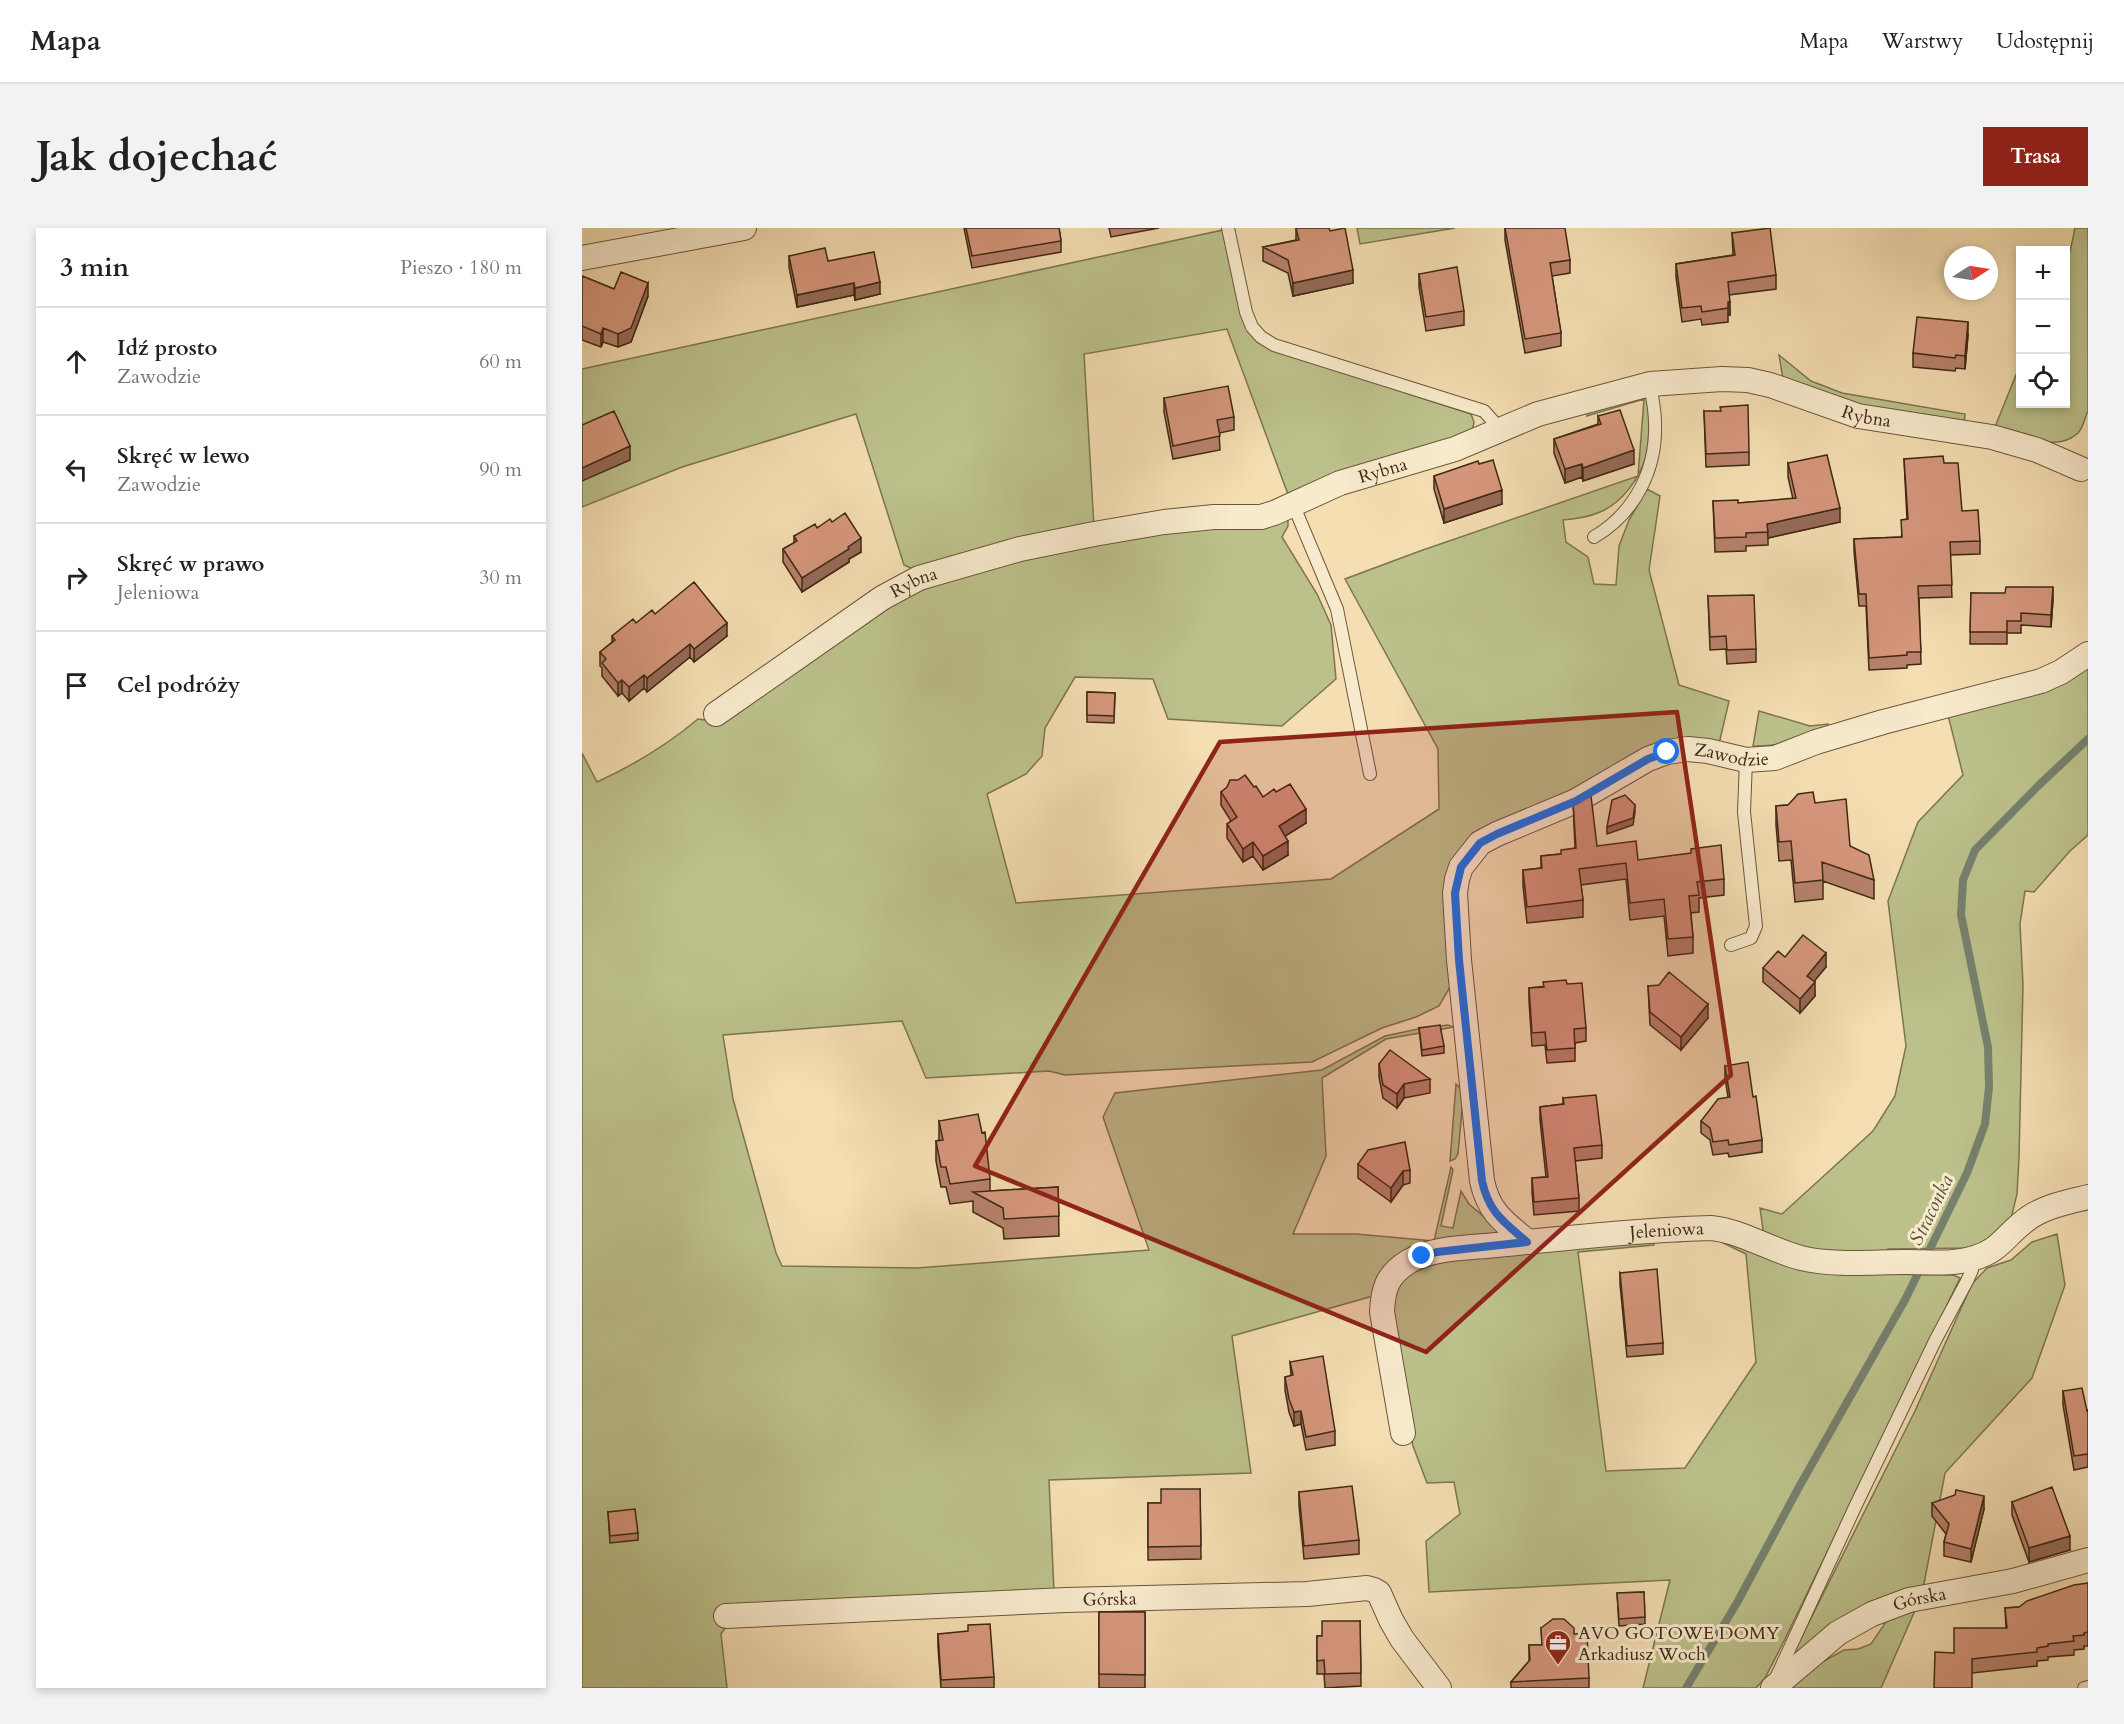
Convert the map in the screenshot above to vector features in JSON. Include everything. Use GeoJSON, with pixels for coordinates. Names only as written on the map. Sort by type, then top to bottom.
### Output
{"type":"FeatureCollection","features":[{"type":"Feature","properties":{"kind":"street"},"geometry":{"type":"LineString","coordinates":[[582,258],[744,228]]}},
{"type":"Feature","properties":{"kind":"street","name":"Rybna"},"geometry":{"type":"LineString","coordinates":[[716,714],[882,598],[919,578],[1020,549],[1095,534],[1164,522],[1214,517],[1261,517],[1340,483],[1455,449],[1500,429],[1559,408],[1650,384],[1722,379],[1748,380],[1770,385],[1858,416],[1992,437],[2086,466]]}},
{"type":"Feature","properties":{"kind":"street","name":"Zawodzie"},"geometry":{"type":"LineString","coordinates":[[1527,1242],[1496,1216],[1485,1195],[1482,1181],[1459,960],[1455,893],[1461,867],[1480,843],[1576,801],[1648,759],[1667,752],[1688,749],[1746,760],[1774,758],[1816,742],[1883,722],[2041,681],[2061,672],[2088,654]]}},
{"type":"Feature","properties":{"kind":"street","name":"Jeleniowa"},"geometry":{"type":"LineString","coordinates":[[1403,1433],[1382,1312],[1383,1293],[1389,1279],[1410,1261],[1430,1254],[1527,1242],[1711,1228],[1737,1234],[1803,1258],[1834,1262],[1967,1260],[1998,1247],[2022,1223],[2038,1212],[2088,1197]]}},
{"type":"Feature","properties":{"kind":"street","name":"Górska"},"geometry":{"type":"LineString","coordinates":[[1772,1688],[1838,1633],[1872,1614],[1909,1600],[2013,1581],[2088,1560]]}},
{"type":"Feature","properties":{"kind":"street","name":"Górska"},"geometry":{"type":"LineString","coordinates":[[726,1616],[1066,1600],[1308,1594],[1366,1588],[1379,1593],[1402,1639],[1439,1688]]}},
{"type":"Feature","properties":{"kind":"lane"},"geometry":{"type":"LineString","coordinates":[[1228,228],[1246,312],[1252,327],[1261,337],[1274,345],[1484,411],[1500,429]]}},
{"type":"Feature","properties":{"kind":"lane"},"geometry":{"type":"LineString","coordinates":[[1594,537],[1613,526],[1632,503],[1646,480],[1653,455],[1655,423],[1650,384]]}},
{"type":"Feature","properties":{"kind":"lane"},"geometry":{"type":"LineString","coordinates":[[1293,504],[1337,609],[1370,774]]}},
{"type":"Feature","properties":{"kind":"lane"},"geometry":{"type":"LineString","coordinates":[[1731,945],[1751,938],[1756,926],[1744,812],[1746,760]]}},
{"type":"Feature","properties":{"kind":"lane"},"geometry":{"type":"LineString","coordinates":[[1772,1688],[1860,1497],[1972,1270],[1967,1260]]}},
{"type":"Feature","properties":{"kind":"highlighted area"},"geometry":{"type":"Polygon","coordinates":[[[1677,712],[1731,1075],[1426,1352],[975,1166],[1220,742],[1677,712]]]}},
{"type":"Feature","properties":{"kind":"green space"},"geometry":{"type":"Polygon","coordinates":[[[1357,228],[1455,228],[1360,244],[1357,228]]]}},
{"type":"Feature","properties":{"kind":"green space"},"geometry":{"type":"Polygon","coordinates":[[[2075,228],[2088,228],[2088,411],[2078,433],[2059,442],[2048,442],[2026,438],[1995,427],[2016,375],[2016,408],[2070,408],[2070,252],[2075,228]]]}},
{"type":"Feature","properties":{"kind":"green space"},"geometry":{"type":"Polygon","coordinates":[[[1223,230],[1236,292],[1270,349],[1471,414],[1474,422],[1472,432],[1289,497],[1227,329],[1084,354],[1094,527],[917,571],[904,565],[856,414],[682,467],[582,507],[582,369],[1223,230]]]}},
{"type":"Feature","properties":{"kind":"green space"},"geometry":{"type":"Polygon","coordinates":[[[1779,355],[1811,381],[1842,393],[1965,414],[1964,424],[1858,406],[1783,379],[1779,355]]]}},
{"type":"Feature","properties":{"kind":"green space"},"geometry":{"type":"Polygon","coordinates":[[[1643,395],[1648,399],[1648,449],[1638,475],[1644,399],[1587,416],[1588,412],[1643,395]]]}},
{"type":"Feature","properties":{"kind":"green space"},"geometry":{"type":"Polygon","coordinates":[[[1637,476],[1623,496],[1608,508],[1596,514],[1563,520],[1566,542],[1588,557],[1594,584],[1616,585],[1619,546],[1629,520],[1647,489],[1660,496],[1649,570],[1679,685],[1729,701],[1719,744],[1702,743],[1465,847],[1450,987],[1439,1006],[1416,1017],[1382,1028],[1312,1062],[1065,1075],[1049,1071],[926,1078],[902,1021],[723,1035],[733,1099],[776,1253],[782,1266],[917,1268],[1149,1250],[1103,1117],[1115,1093],[1322,1070],[1385,1036],[1448,1025],[1454,1027],[1386,1039],[1322,1078],[1326,1156],[1293,1234],[1356,1234],[1434,1241],[1451,1167],[1453,1170],[1441,1226],[1453,1228],[1461,1191],[1469,1204],[1496,1227],[1501,1237],[1459,1243],[1373,1296],[1232,1336],[1251,1473],[1049,1480],[1054,1592],[714,1617],[725,1628],[721,1634],[727,1688],[582,1688],[582,753],[597,782],[649,754],[698,719],[720,722],[918,586],[1091,541],[1288,520],[1288,526],[1282,537],[1317,594],[1331,625],[1336,679],[1282,726],[1168,719],[1153,679],[1075,677],[1045,728],[1042,756],[1026,774],[987,794],[1016,903],[1331,879],[1439,809],[1438,749],[1345,579],[1637,476]]]}},
{"type":"Feature","properties":{"kind":"green space"},"geometry":{"type":"Polygon","coordinates":[[[2088,661],[2088,835],[2070,851],[2034,892],[2025,891],[2020,924],[2023,985],[2019,1158],[2017,1194],[2010,1223],[1991,1243],[1971,1248],[1888,1249],[1883,1255],[1839,1256],[1764,1237],[1760,1208],[1782,1214],[1873,1131],[1895,1096],[1906,1046],[1888,901],[1918,822],[1963,775],[1947,711],[2088,661]]]}},
{"type":"Feature","properties":{"kind":"green space"},"geometry":{"type":"Polygon","coordinates":[[[1759,711],[1810,726],[1828,724],[1826,731],[1799,740],[1753,746],[1759,711]]]}},
{"type":"Feature","properties":{"kind":"green space"},"geometry":{"type":"Polygon","coordinates":[[[1456,1084],[1462,1090],[1463,1099],[1458,1154],[1450,1161],[1456,1084]]]}},
{"type":"Feature","properties":{"kind":"green space"},"geometry":{"type":"Polygon","coordinates":[[[2057,1234],[2065,1285],[2032,1378],[1945,1473],[1923,1589],[1797,1656],[1793,1654],[1915,1411],[1972,1284],[1987,1268],[2011,1260],[2032,1242],[2057,1234]]]}},
{"type":"Feature","properties":{"kind":"green space"},"geometry":{"type":"Polygon","coordinates":[[[1693,1235],[1716,1235],[1796,1264],[1882,1274],[1953,1275],[1960,1278],[1784,1641],[1765,1678],[1756,1688],[1643,1688],[1670,1580],[1429,1592],[1426,1541],[1460,1514],[1454,1482],[1427,1483],[1413,1446],[1390,1318],[1391,1294],[1410,1268],[1424,1262],[1441,1258],[1654,1239],[1654,1245],[1578,1252],[1606,1471],[1685,1468],[1756,1362],[1746,1254],[1713,1238],[1677,1242],[1676,1239],[1693,1235]]]}},
{"type":"Feature","properties":{"kind":"green space"},"geometry":{"type":"Polygon","coordinates":[[[1917,1606],[1881,1688],[1787,1688],[1806,1671],[1844,1650],[1858,1649],[1871,1644],[1890,1616],[1917,1606]]]}},
{"type":"Feature","properties":{"kind":"building"},"geometry":{"type":"Polygon","coordinates":[[[966,228],[1059,228],[1061,241],[972,256],[966,228]]]}},
{"type":"Feature","properties":{"kind":"building"},"geometry":{"type":"Polygon","coordinates":[[[1296,228],[1329,228],[1330,231],[1345,228],[1353,270],[1293,283],[1288,260],[1263,247],[1299,240],[1296,228]]]}},
{"type":"Feature","properties":{"kind":"building"},"geometry":{"type":"Polygon","coordinates":[[[1505,228],[1565,228],[1570,260],[1550,263],[1561,333],[1525,339],[1505,228]]]}},
{"type":"Feature","properties":{"kind":"building"},"geometry":{"type":"Polygon","coordinates":[[[1770,228],[1776,275],[1728,282],[1730,302],[1728,302],[1728,308],[1702,312],[1701,306],[1682,308],[1676,264],[1735,255],[1732,233],[1770,228]]]}},
{"type":"Feature","properties":{"kind":"building"},"geometry":{"type":"Polygon","coordinates":[[[825,248],[828,261],[874,252],[880,282],[855,288],[854,283],[797,295],[789,256],[825,248]]]}},
{"type":"Feature","properties":{"kind":"building"},"geometry":{"type":"Polygon","coordinates":[[[1457,267],[1464,311],[1426,317],[1419,274],[1457,267]]]}},
{"type":"Feature","properties":{"kind":"building"},"geometry":{"type":"Polygon","coordinates":[[[621,272],[648,283],[631,328],[618,334],[603,328],[601,334],[582,326],[582,276],[614,289],[621,272]]]}},
{"type":"Feature","properties":{"kind":"building"},"geometry":{"type":"Polygon","coordinates":[[[1917,317],[1968,322],[1965,356],[1956,355],[1955,358],[1913,353],[1917,317]]]}},
{"type":"Feature","properties":{"kind":"building"},"geometry":{"type":"Polygon","coordinates":[[[1228,386],[1234,417],[1217,420],[1220,436],[1173,446],[1164,398],[1228,386]]]}},
{"type":"Feature","properties":{"kind":"building"},"geometry":{"type":"Polygon","coordinates":[[[1748,405],[1749,452],[1706,454],[1704,411],[1721,411],[1720,407],[1748,405]]]}},
{"type":"Feature","properties":{"kind":"building"},"geometry":{"type":"Polygon","coordinates":[[[1620,410],[1634,450],[1583,468],[1582,464],[1565,469],[1554,439],[1601,424],[1598,416],[1620,410]]]}},
{"type":"Feature","properties":{"kind":"building"},"geometry":{"type":"Polygon","coordinates":[[[614,411],[630,446],[582,468],[582,425],[614,411]]]}},
{"type":"Feature","properties":{"kind":"building"},"geometry":{"type":"Polygon","coordinates":[[[1827,455],[1840,508],[1767,524],[1768,532],[1746,533],[1746,537],[1715,538],[1713,501],[1738,500],[1738,503],[1796,498],[1788,463],[1827,455]]]}},
{"type":"Feature","properties":{"kind":"building"},"geometry":{"type":"Polygon","coordinates":[[[1943,456],[1944,463],[1958,463],[1962,511],[1978,510],[1980,541],[1950,542],[1952,585],[1918,586],[1921,652],[1869,658],[1866,594],[1859,594],[1854,539],[1902,537],[1901,520],[1908,519],[1904,459],[1943,456]]]}},
{"type":"Feature","properties":{"kind":"building"},"geometry":{"type":"Polygon","coordinates":[[[1493,460],[1502,490],[1444,509],[1434,476],[1478,461],[1479,464],[1493,460]]]}},
{"type":"Feature","properties":{"kind":"building"},"geometry":{"type":"Polygon","coordinates":[[[845,513],[861,538],[848,547],[849,549],[802,578],[783,549],[797,541],[794,536],[815,524],[817,528],[830,519],[832,522],[845,513]]]}},
{"type":"Feature","properties":{"kind":"building"},"geometry":{"type":"Polygon","coordinates":[[[694,582],[727,623],[694,649],[690,644],[647,678],[644,675],[629,687],[622,680],[618,683],[602,663],[606,659],[600,652],[615,640],[612,636],[633,619],[636,623],[652,610],[655,614],[694,582]]]}},
{"type":"Feature","properties":{"kind":"building"},"geometry":{"type":"Polygon","coordinates":[[[2006,587],[2053,587],[2051,615],[2021,613],[2021,621],[2007,621],[2007,632],[1970,632],[1971,593],[2005,593],[2006,587]]]}},
{"type":"Feature","properties":{"kind":"building"},"geometry":{"type":"Polygon","coordinates":[[[1754,595],[1756,649],[1727,650],[1726,636],[1710,637],[1708,596],[1754,595]]]}},
{"type":"Feature","properties":{"kind":"building"},"geometry":{"type":"Polygon","coordinates":[[[1087,692],[1115,693],[1114,716],[1087,715],[1087,692]]]}},
{"type":"Feature","properties":{"kind":"building"},"geometry":{"type":"Polygon","coordinates":[[[1245,775],[1263,797],[1274,789],[1276,792],[1290,784],[1306,809],[1279,826],[1288,841],[1263,856],[1253,842],[1243,849],[1227,824],[1237,817],[1221,792],[1230,780],[1238,780],[1245,775]]]}},
{"type":"Feature","properties":{"kind":"building"},"geometry":{"type":"Polygon","coordinates":[[[1813,792],[1815,803],[1846,799],[1850,846],[1869,855],[1874,880],[1822,862],[1823,880],[1795,883],[1791,841],[1779,842],[1776,806],[1788,805],[1798,794],[1813,792]]]}},
{"type":"Feature","properties":{"kind":"building"},"geometry":{"type":"Polygon","coordinates":[[[1625,795],[1635,805],[1633,818],[1607,827],[1612,800],[1625,795]]]}},
{"type":"Feature","properties":{"kind":"building"},"geometry":{"type":"Polygon","coordinates":[[[1591,796],[1597,846],[1636,841],[1638,860],[1691,853],[1691,849],[1721,845],[1724,879],[1697,882],[1699,895],[1689,896],[1693,937],[1668,939],[1664,899],[1630,903],[1626,863],[1579,869],[1583,900],[1527,907],[1523,870],[1542,868],[1541,856],[1561,854],[1561,850],[1576,848],[1573,801],[1591,796]]]}},
{"type":"Feature","properties":{"kind":"building"},"geometry":{"type":"Polygon","coordinates":[[[1803,935],[1826,953],[1807,976],[1815,982],[1800,999],[1763,968],[1778,951],[1785,957],[1803,935]]]}},
{"type":"Feature","properties":{"kind":"building"},"geometry":{"type":"Polygon","coordinates":[[[1669,972],[1708,1004],[1681,1037],[1650,1012],[1648,986],[1659,985],[1669,972]]]}},
{"type":"Feature","properties":{"kind":"building"},"geometry":{"type":"Polygon","coordinates":[[[1566,980],[1567,984],[1582,983],[1586,1028],[1574,1029],[1575,1048],[1547,1050],[1545,1032],[1532,1033],[1529,988],[1544,987],[1543,982],[1566,980]]]}},
{"type":"Feature","properties":{"kind":"building"},"geometry":{"type":"Polygon","coordinates":[[[1440,1025],[1444,1046],[1422,1050],[1419,1028],[1440,1025]]]}},
{"type":"Feature","properties":{"kind":"building"},"geometry":{"type":"Polygon","coordinates":[[[1390,1050],[1430,1079],[1404,1084],[1397,1094],[1383,1085],[1379,1064],[1390,1050]]]}},
{"type":"Feature","properties":{"kind":"building"},"geometry":{"type":"Polygon","coordinates":[[[1748,1062],[1753,1097],[1756,1096],[1762,1140],[1729,1145],[1728,1140],[1713,1142],[1710,1128],[1701,1121],[1718,1099],[1730,1097],[1725,1066],[1748,1062]]]}},
{"type":"Feature","properties":{"kind":"building"},"geometry":{"type":"Polygon","coordinates":[[[1596,1095],[1602,1145],[1574,1148],[1579,1198],[1534,1202],[1532,1178],[1548,1177],[1540,1107],[1564,1104],[1563,1098],[1596,1095]]]}},
{"type":"Feature","properties":{"kind":"building"},"geometry":{"type":"Polygon","coordinates":[[[978,1114],[982,1133],[985,1132],[990,1179],[950,1184],[946,1167],[941,1167],[936,1141],[943,1140],[939,1121],[978,1114]]]}},
{"type":"Feature","properties":{"kind":"building"},"geometry":{"type":"Polygon","coordinates":[[[1405,1142],[1410,1170],[1403,1171],[1391,1188],[1358,1164],[1368,1150],[1405,1142]]]}},
{"type":"Feature","properties":{"kind":"building"},"geometry":{"type":"Polygon","coordinates":[[[1058,1187],[1059,1216],[1004,1219],[1003,1208],[973,1192],[1058,1187]]]}},
{"type":"Feature","properties":{"kind":"building"},"geometry":{"type":"Polygon","coordinates":[[[1657,1269],[1663,1343],[1627,1346],[1620,1273],[1657,1269]]]}},
{"type":"Feature","properties":{"kind":"building"},"geometry":{"type":"Polygon","coordinates":[[[1323,1356],[1335,1431],[1306,1437],[1301,1411],[1294,1412],[1285,1377],[1293,1375],[1290,1362],[1323,1356]]]}},
{"type":"Feature","properties":{"kind":"building"},"geometry":{"type":"Polygon","coordinates":[[[2082,1388],[2088,1410],[2088,1454],[2074,1456],[2063,1391],[2082,1388]]]}},
{"type":"Feature","properties":{"kind":"building"},"geometry":{"type":"Polygon","coordinates":[[[1352,1486],[1359,1540],[1304,1546],[1299,1492],[1352,1486]]]}},
{"type":"Feature","properties":{"kind":"building"},"geometry":{"type":"Polygon","coordinates":[[[2052,1487],[2070,1536],[2029,1548],[2012,1502],[2052,1487]]]}},
{"type":"Feature","properties":{"kind":"building"},"geometry":{"type":"Polygon","coordinates":[[[1161,1489],[1200,1489],[1201,1546],[1148,1547],[1148,1503],[1161,1503],[1161,1489]]]}},
{"type":"Feature","properties":{"kind":"building"},"geometry":{"type":"Polygon","coordinates":[[[1956,1490],[1984,1496],[1971,1549],[1944,1542],[1949,1524],[1932,1503],[1955,1495],[1956,1490]]]}},
{"type":"Feature","properties":{"kind":"building"},"geometry":{"type":"Polygon","coordinates":[[[635,1509],[638,1533],[610,1536],[608,1512],[635,1509]]]}},
{"type":"Feature","properties":{"kind":"building"},"geometry":{"type":"Polygon","coordinates":[[[2088,1583],[2088,1632],[2084,1635],[2073,1636],[2074,1641],[2048,1644],[2048,1646],[2037,1648],[2037,1652],[1972,1659],[1972,1688],[1934,1688],[1935,1652],[1954,1653],[1954,1628],[2007,1628],[2005,1608],[2019,1607],[2027,1601],[2074,1585],[2088,1583]]]}},
{"type":"Feature","properties":{"kind":"building"},"geometry":{"type":"Polygon","coordinates":[[[1644,1592],[1645,1617],[1619,1619],[1617,1593],[1644,1592]]]}},
{"type":"Feature","properties":{"kind":"building"},"geometry":{"type":"Polygon","coordinates":[[[1099,1612],[1145,1612],[1145,1675],[1099,1674],[1099,1612]]]}},
{"type":"Feature","properties":{"kind":"building"},"geometry":{"type":"Polygon","coordinates":[[[1553,1619],[1564,1619],[1574,1628],[1574,1634],[1587,1633],[1589,1678],[1511,1682],[1530,1660],[1529,1645],[1542,1645],[1541,1628],[1553,1619]]]}},
{"type":"Feature","properties":{"kind":"building"},"geometry":{"type":"Polygon","coordinates":[[[1322,1621],[1360,1621],[1361,1673],[1325,1674],[1324,1660],[1317,1661],[1317,1636],[1322,1636],[1322,1621]]]}},
{"type":"Feature","properties":{"kind":"building"},"geometry":{"type":"Polygon","coordinates":[[[990,1624],[994,1677],[941,1680],[938,1634],[968,1631],[968,1625],[990,1624]]]}},
{"type":"Feature","properties":{"kind":"waterway","name":"Straconka"},"geometry":{"type":"LineString","coordinates":[[1686,1688],[1738,1601],[1799,1487],[1906,1298],[1967,1173],[1985,1124],[1989,1087],[1988,1047],[1961,915],[1963,880],[1975,850],[2088,739]]}},
{"type":"Feature","properties":{"kind":"place","name":"AVO GOTOWE DOMY Arkadiusz Woch"},"geometry":{"type":"Point","coordinates":[1558,1666]}},
{"type":"Feature","properties":{"kind":"route"},"geometry":{"type":"LineString","coordinates":[[1422,1256],[1437,1252],[1527,1242],[1496,1216],[1485,1195],[1482,1181],[1459,960],[1455,893],[1461,867],[1480,843],[1576,801],[1648,759],[1667,752]]}}]}
